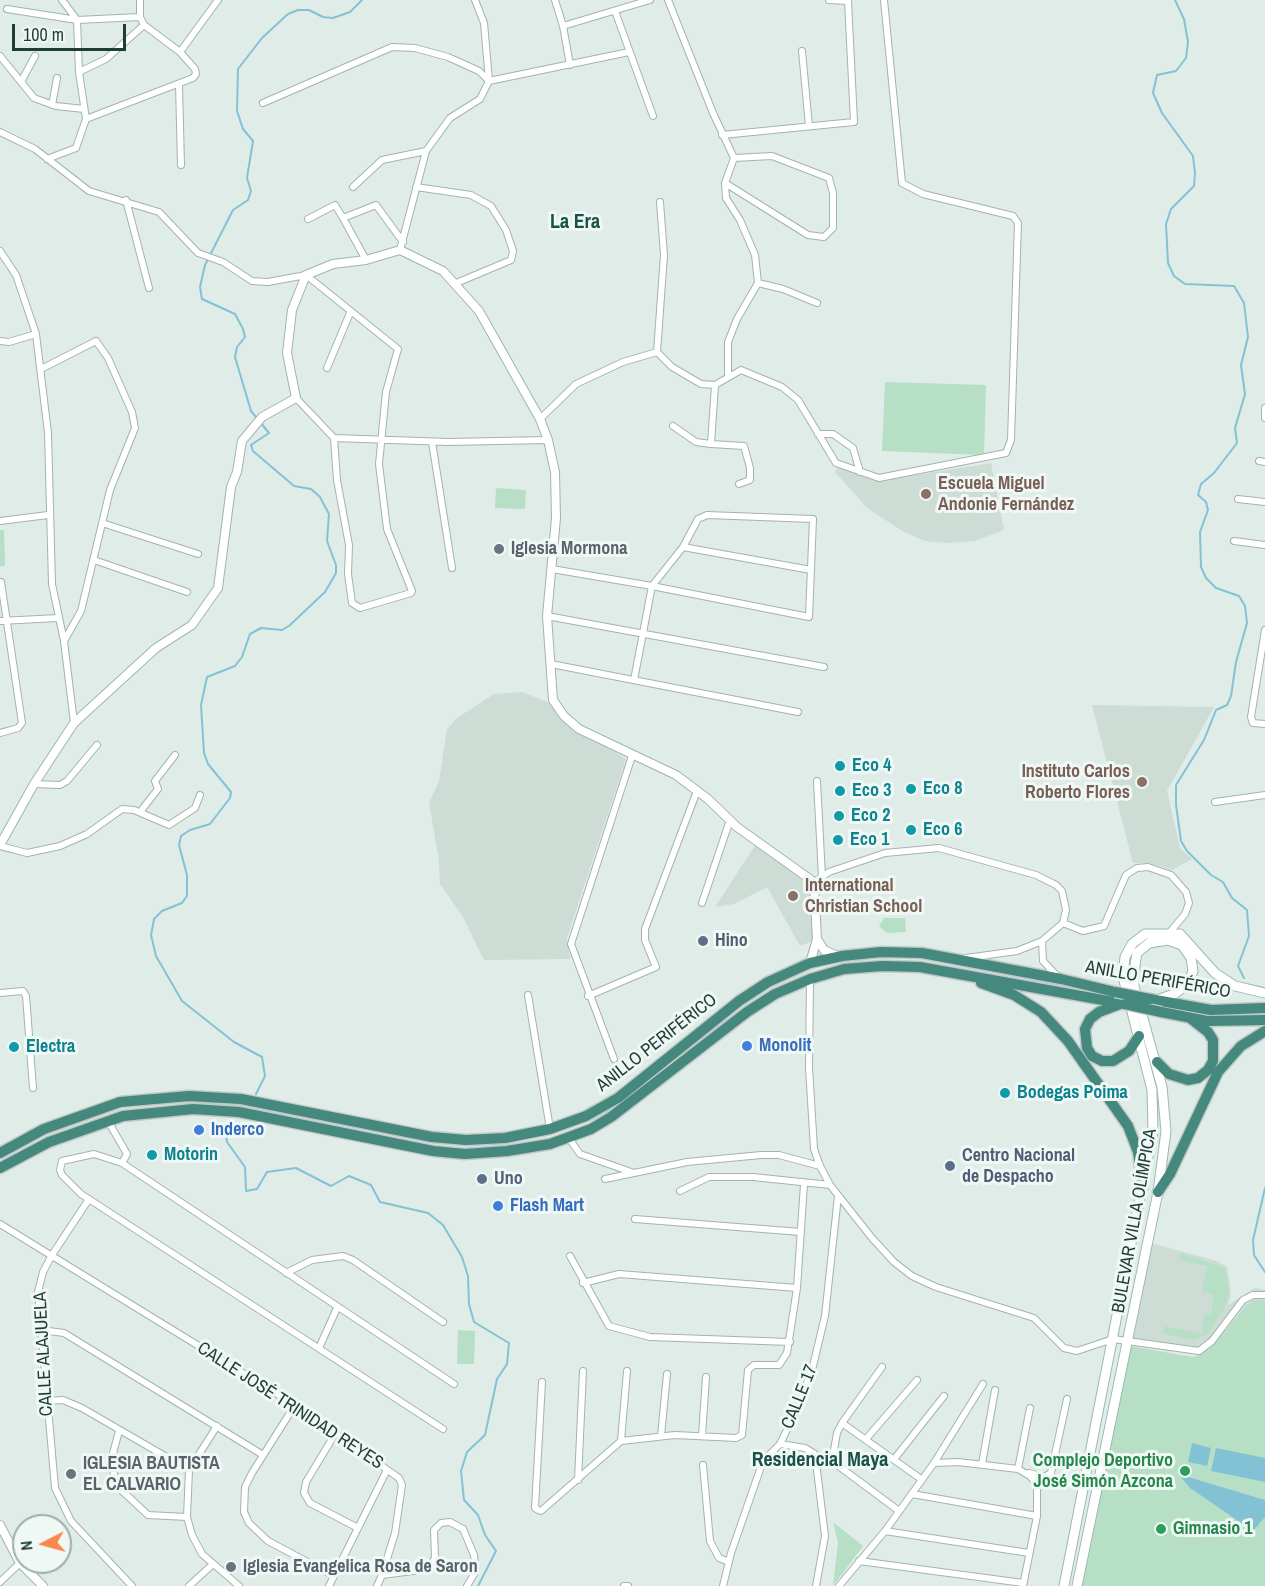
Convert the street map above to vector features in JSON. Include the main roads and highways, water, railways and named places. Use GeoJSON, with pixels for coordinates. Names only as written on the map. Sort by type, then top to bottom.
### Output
{"type":"FeatureCollection","features":[{"type":"Feature","properties":{"kind":"highway","name":"ANILLO PERIFÉRICO"},"geometry":{"type":"LineString","coordinates":[[0,1153],[44,1129],[120,1102],[189,1096],[241,1099],[432,1137],[466,1140],[505,1138],[550,1129],[586,1116],[618,1098],[739,1001],[768,982],[810,963],[842,956],[882,952],[922,953],[1211,1010],[1265,1008]]}},
{"type":"Feature","properties":{"kind":"highway","name":"ANILLO PERIFÉRICO"},"geometry":{"type":"LineString","coordinates":[[0,1168],[49,1142],[123,1116],[193,1109],[239,1112],[434,1151],[465,1154],[507,1151],[550,1144],[611,1117],[747,1012],[775,994],[810,979],[844,969],[882,966],[920,967],[1190,1018],[1238,1022],[1265,1020]]}},
{"type":"Feature","properties":{"kind":"highway"},"geometry":{"type":"LineString","coordinates":[[956,973],[1023,1001],[1041,1012],[1068,1041],[1128,1126],[1138,1152],[1143,1187]]}},
{"type":"Feature","properties":{"kind":"highway"},"geometry":{"type":"LineString","coordinates":[[1122,1004],[1099,1012],[1090,1019],[1085,1029],[1087,1048],[1092,1056],[1102,1061],[1113,1061],[1129,1051],[1139,1036]]}},
{"type":"Feature","properties":{"kind":"highway"},"geometry":{"type":"LineString","coordinates":[[1157,1062],[1168,1074],[1188,1080],[1208,1070],[1215,1050],[1213,1040],[1208,1032],[1190,1018]]}},
{"type":"Feature","properties":{"kind":"highway"},"geometry":{"type":"LineString","coordinates":[[1158,1192],[1170,1174],[1218,1072],[1241,1046],[1265,1031]]}},
{"type":"Feature","properties":{"kind":"main road","name":"BULEVAR VILLA OLÍMPICA"},"geometry":{"type":"LineString","coordinates":[[1064,1586],[1153,1131],[1152,1090],[1123,976],[1125,957],[1132,944],[1145,934],[1170,932],[1180,934],[1215,973],[1234,986],[1250,992],[1265,993]]}},
{"type":"Feature","properties":{"kind":"main road","name":"BULEVAR VILLA OLÍMPICA"},"geometry":{"type":"LineString","coordinates":[[1077,1586],[1158,1192],[1166,1111],[1157,1062],[1134,986],[1135,965],[1137,953],[1149,943],[1168,940],[1182,945],[1191,958],[1193,971],[1188,984],[1174,994],[1153,1000]]}},
{"type":"Feature","properties":{"kind":"water"},"geometry":{"type":"Polygon","coordinates":[[[1192,1443],[1211,1448],[1207,1466],[1188,1462],[1192,1443]]]}},
{"type":"Feature","properties":{"kind":"water"},"geometry":{"type":"Polygon","coordinates":[[[1216,1448],[1265,1458],[1265,1482],[1211,1471],[1216,1448]]]}},
{"type":"Feature","properties":{"kind":"water"},"geometry":{"type":"Polygon","coordinates":[[[1178,1474],[1265,1500],[1265,1517],[1253,1531],[1190,1488],[1178,1474]]]}},
{"type":"Feature","properties":{"kind":"waterway"},"geometry":{"type":"LineString","coordinates":[[256,1094],[265,1076],[262,1057],[234,1042],[182,1001],[156,956],[151,935],[154,919],[162,911],[182,903],[187,896],[187,875],[179,845],[181,836],[190,830],[210,824],[230,798],[231,792],[208,764],[204,753],[201,705],[207,677],[235,666],[242,657],[250,634],[261,628],[282,630],[289,626],[325,592],[336,573],[336,565],[327,541],[329,514],[320,497],[311,489],[294,486],[253,451],[251,445],[269,433],[251,411],[235,357],[237,347],[245,337],[243,329],[235,314],[202,299],[200,287],[205,265],[233,210],[248,200],[251,191],[247,178],[253,141],[243,129],[237,111],[238,69],[262,38],[288,14],[298,10],[309,10],[323,17],[333,18],[350,12],[362,0]]}},
{"type":"Feature","properties":{"kind":"waterway"},"geometry":{"type":"LineString","coordinates":[[1175,0],[1184,19],[1188,42],[1186,58],[1176,71],[1157,75],[1153,93],[1162,113],[1193,156],[1195,173],[1194,186],[1171,209],[1166,224],[1168,263],[1174,276],[1185,284],[1234,286],[1244,303],[1248,337],[1241,365],[1245,394],[1235,428],[1237,443],[1214,473],[1201,484],[1198,495],[1206,502],[1208,510],[1200,532],[1201,567],[1206,578],[1216,588],[1239,596],[1245,606],[1247,623],[1236,662],[1231,696],[1227,705],[1216,710],[1204,740],[1176,785],[1176,805],[1181,841],[1187,851],[1211,875],[1223,882],[1232,898],[1247,910],[1249,936],[1238,966],[1244,978]]}},
{"type":"Feature","properties":{"kind":"waterway"},"geometry":{"type":"LineString","coordinates":[[233,1126],[226,1135],[227,1142],[245,1167],[246,1191],[257,1189],[267,1172],[296,1168],[331,1186],[349,1176],[371,1185],[380,1202],[428,1213],[443,1225],[462,1257],[468,1276],[469,1304],[474,1322],[509,1343],[507,1364],[497,1379],[485,1435],[467,1452],[461,1471],[464,1500],[478,1515],[485,1535],[496,1551],[478,1586]]}},
{"type":"Feature","properties":{"kind":"waterway"},"geometry":{"type":"LineString","coordinates":[[1265,1188],[1253,1240],[1254,1255],[1265,1272]]}},
{"type":"Feature","properties":{"kind":"place","name":"Escuela Miguel Andonie Fernández"},"geometry":{"type":"Point","coordinates":[926,494]}},
{"type":"Feature","properties":{"kind":"place","name":"Iglesia Mormona"},"geometry":{"type":"Point","coordinates":[499,549]}},
{"type":"Feature","properties":{"kind":"place","name":"Eco 4"},"geometry":{"type":"Point","coordinates":[840,766]}},
{"type":"Feature","properties":{"kind":"place","name":"Instituto Carlos Roberto Flores"},"geometry":{"type":"Point","coordinates":[1142,782]}},
{"type":"Feature","properties":{"kind":"place","name":"Eco 8"},"geometry":{"type":"Point","coordinates":[911,789]}},
{"type":"Feature","properties":{"kind":"place","name":"Eco 3"},"geometry":{"type":"Point","coordinates":[840,791]}},
{"type":"Feature","properties":{"kind":"place","name":"Eco 2"},"geometry":{"type":"Point","coordinates":[839,816]}},
{"type":"Feature","properties":{"kind":"place","name":"Eco 6"},"geometry":{"type":"Point","coordinates":[911,830]}},
{"type":"Feature","properties":{"kind":"place","name":"Eco 1"},"geometry":{"type":"Point","coordinates":[838,840]}},
{"type":"Feature","properties":{"kind":"place","name":"International Christian School"},"geometry":{"type":"Point","coordinates":[793,896]}},
{"type":"Feature","properties":{"kind":"place","name":"Hino"},"geometry":{"type":"Point","coordinates":[703,941]}},
{"type":"Feature","properties":{"kind":"place","name":"Monolit"},"geometry":{"type":"Point","coordinates":[747,1046]}},
{"type":"Feature","properties":{"kind":"place","name":"Electra"},"geometry":{"type":"Point","coordinates":[14,1047]}},
{"type":"Feature","properties":{"kind":"place","name":"Bodegas Poima"},"geometry":{"type":"Point","coordinates":[1005,1093]}},
{"type":"Feature","properties":{"kind":"place","name":"Inderco"},"geometry":{"type":"Point","coordinates":[199,1130]}},
{"type":"Feature","properties":{"kind":"place","name":"Motorin"},"geometry":{"type":"Point","coordinates":[152,1155]}},
{"type":"Feature","properties":{"kind":"place","name":"Centro Nacional de Despacho"},"geometry":{"type":"Point","coordinates":[950,1166]}},
{"type":"Feature","properties":{"kind":"place","name":"Uno"},"geometry":{"type":"Point","coordinates":[482,1179]}},
{"type":"Feature","properties":{"kind":"place","name":"Flash Mart"},"geometry":{"type":"Point","coordinates":[498,1206]}},
{"type":"Feature","properties":{"kind":"place","name":"Complejo Deportivo José Simón Azcona"},"geometry":{"type":"Point","coordinates":[1185,1471]}},
{"type":"Feature","properties":{"kind":"place","name":"IGLESIA BAUTISTA EL CALVARIO"},"geometry":{"type":"Point","coordinates":[71,1474]}},
{"type":"Feature","properties":{"kind":"place","name":"Gimnasio 1"},"geometry":{"type":"Point","coordinates":[1161,1529]}},
{"type":"Feature","properties":{"kind":"place","name":"Iglesia Evangelica Rosa de Saron"},"geometry":{"type":"Point","coordinates":[231,1567]}},
{"type":"Feature","properties":{"kind":"district","name":"La Era"},"geometry":{"type":"Point","coordinates":[575,223]}},
{"type":"Feature","properties":{"kind":"district","name":"Residencial Maya"},"geometry":{"type":"Point","coordinates":[820,1461]}}]}
